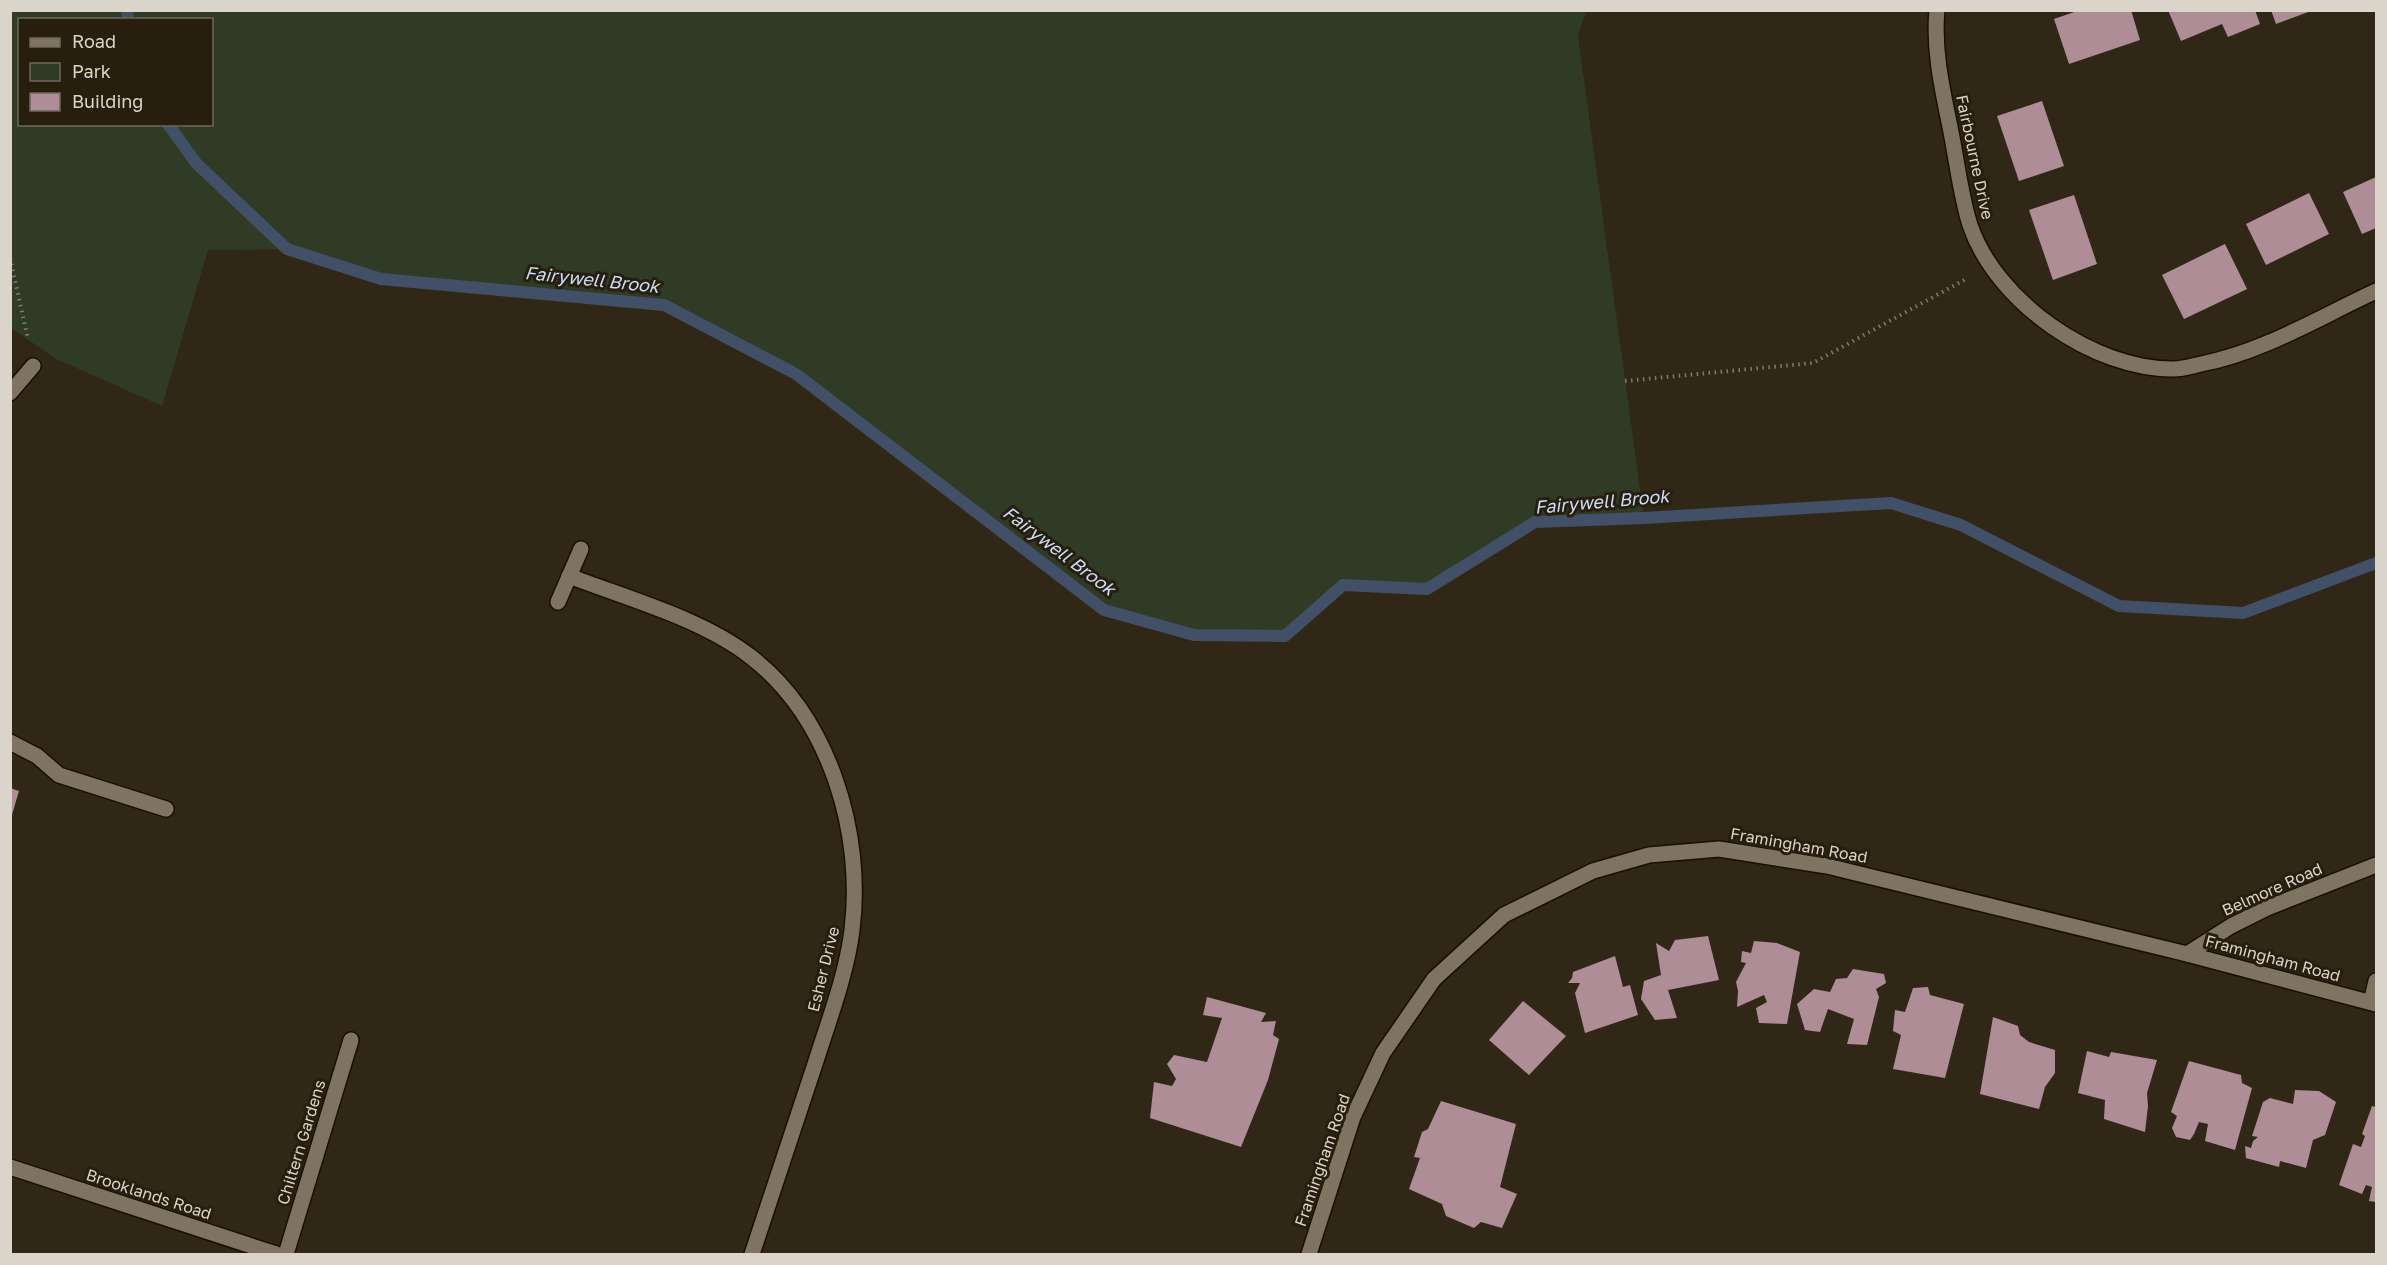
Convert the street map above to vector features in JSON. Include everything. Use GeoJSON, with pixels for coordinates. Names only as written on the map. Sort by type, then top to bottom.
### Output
{"type":"FeatureCollection","features":[{"type":"Feature","properties":{"kind":"street","name":"Fairbourne Drive"},"geometry":{"type":"LineString","coordinates":[[1937,10],[1939,75],[1970,226],[1990,265],[2046,324],[2080,344],[2132,366],[2175,370],[2220,361],[2261,345],[2376,291]]}},
{"type":"Feature","properties":{"kind":"street"},"geometry":{"type":"LineString","coordinates":[[10,393],[33,366]]}},
{"type":"Feature","properties":{"kind":"street"},"geometry":{"type":"LineString","coordinates":[[558,602],[581,549]]}},
{"type":"Feature","properties":{"kind":"street","name":"Esher Drive"},"geometry":{"type":"LineString","coordinates":[[569,576],[692,623],[751,656],[791,697],[818,739],[834,772],[843,802],[851,841],[855,887],[852,931],[836,1001],[752,1254]]}},
{"type":"Feature","properties":{"kind":"street"},"geometry":{"type":"LineString","coordinates":[[10,742],[37,756],[59,775],[166,809]]}},
{"type":"Feature","properties":{"kind":"street","name":"Framingham Road"},"geometry":{"type":"LineString","coordinates":[[1309,1254],[1353,1117],[1383,1053],[1434,980],[1504,915],[1593,871],[1649,855],[1719,849],[1827,866],[2187,954],[2374,1003]]}},
{"type":"Feature","properties":{"kind":"street","name":"Belmore Road"},"geometry":{"type":"LineString","coordinates":[[2187,954],[2231,926],[2267,908],[2376,865]]}},
{"type":"Feature","properties":{"kind":"street"},"geometry":{"type":"LineString","coordinates":[[2374,1003],[2376,981]]}},
{"type":"Feature","properties":{"kind":"street","name":"Chiltern Gardens"},"geometry":{"type":"LineString","coordinates":[[286,1254],[351,1040]]}},
{"type":"Feature","properties":{"kind":"street","name":"Brooklands Road"},"geometry":{"type":"LineString","coordinates":[[10,1167],[276,1254]]}},
{"type":"Feature","properties":{"kind":"path"},"geometry":{"type":"LineString","coordinates":[[10,258],[33,366]]}},
{"type":"Feature","properties":{"kind":"path"},"geometry":{"type":"LineString","coordinates":[[1625,381],[1813,363],[1990,265]]}},
{"type":"Feature","properties":{"kind":"green space"},"geometry":{"type":"Polygon","coordinates":[[[11,10],[1586,11],[1578,36],[1644,518],[1535,522],[1427,589],[1343,585],[1285,636],[1194,635],[1104,610],[796,374],[664,305],[381,279],[287,249],[208,250],[162,406],[56,359],[11,328],[11,10]]]}},
{"type":"Feature","properties":{"kind":"building"},"geometry":{"type":"Polygon","coordinates":[[[2080,10],[2131,10],[2140,40],[2069,64],[2054,19],[2080,10]]]}},
{"type":"Feature","properties":{"kind":"building"},"geometry":{"type":"Polygon","coordinates":[[[2168,10],[2255,10],[2260,24],[2228,37],[2222,24],[2181,41],[2168,10]]]}},
{"type":"Feature","properties":{"kind":"building"},"geometry":{"type":"Polygon","coordinates":[[[2271,10],[2311,10],[2311,11],[2276,24],[2271,10]]]}},
{"type":"Feature","properties":{"kind":"building"},"geometry":{"type":"Polygon","coordinates":[[[2042,101],[2064,166],[2019,181],[1997,116],[2042,101]]]}},
{"type":"Feature","properties":{"kind":"building"},"geometry":{"type":"Polygon","coordinates":[[[2376,177],[2376,228],[2362,234],[2343,192],[2376,177]]]}},
{"type":"Feature","properties":{"kind":"building"},"geometry":{"type":"Polygon","coordinates":[[[2309,193],[2329,234],[2266,265],[2246,224],[2309,193]]]}},
{"type":"Feature","properties":{"kind":"building"},"geometry":{"type":"Polygon","coordinates":[[[2074,195],[2097,264],[2053,280],[2029,210],[2074,195]]]}},
{"type":"Feature","properties":{"kind":"building"},"geometry":{"type":"Polygon","coordinates":[[[2225,244],[2247,289],[2184,319],[2162,275],[2225,244]]]}},
{"type":"Feature","properties":{"kind":"building"},"geometry":{"type":"Polygon","coordinates":[[[10,788],[19,791],[11,818],[10,818],[10,788]]]}},
{"type":"Feature","properties":{"kind":"building"},"geometry":{"type":"Polygon","coordinates":[[[1708,936],[1719,980],[1668,990],[1677,1018],[1655,1020],[1641,999],[1644,981],[1661,975],[1656,943],[1669,951],[1675,940],[1708,936]]]}},
{"type":"Feature","properties":{"kind":"building"},"geometry":{"type":"Polygon","coordinates":[[[1754,941],[1777,943],[1800,952],[1787,1024],[1759,1023],[1756,1008],[1767,1002],[1764,995],[1737,1007],[1736,982],[1746,963],[1741,962],[1742,951],[1751,953],[1754,941]]]}},
{"type":"Feature","properties":{"kind":"building"},"geometry":{"type":"Polygon","coordinates":[[[1615,956],[1623,987],[1630,985],[1638,1015],[1585,1033],[1575,993],[1580,983],[1568,983],[1573,972],[1615,956]]]}},
{"type":"Feature","properties":{"kind":"building"},"geometry":{"type":"Polygon","coordinates":[[[1853,969],[1884,974],[1886,983],[1876,989],[1879,997],[1867,1045],[1847,1044],[1854,1019],[1828,1009],[1820,1032],[1805,1030],[1797,1004],[1814,989],[1830,992],[1836,979],[1847,978],[1853,969]]]}},
{"type":"Feature","properties":{"kind":"building"},"geometry":{"type":"Polygon","coordinates":[[[1928,987],[1930,995],[1964,1004],[1945,1078],[1893,1069],[1901,1035],[1893,1031],[1895,1010],[1905,1012],[1913,988],[1928,987]]]}},
{"type":"Feature","properties":{"kind":"building"},"geometry":{"type":"Polygon","coordinates":[[[1207,997],[1266,1013],[1261,1022],[1276,1021],[1273,1035],[1279,1039],[1268,1080],[1241,1147],[1150,1118],[1154,1082],[1172,1086],[1176,1079],[1167,1064],[1174,1055],[1207,1062],[1222,1018],[1203,1015],[1207,997]]]}},
{"type":"Feature","properties":{"kind":"building"},"geometry":{"type":"Polygon","coordinates":[[[1523,1001],[1566,1036],[1529,1075],[1489,1040],[1523,1001]]]}},
{"type":"Feature","properties":{"kind":"building"},"geometry":{"type":"Polygon","coordinates":[[[1993,1017],[2018,1026],[2020,1035],[2029,1042],[2055,1050],[2055,1073],[2045,1087],[2039,1109],[1980,1094],[1993,1017]]]}},
{"type":"Feature","properties":{"kind":"building"},"geometry":{"type":"Polygon","coordinates":[[[2087,1051],[2109,1057],[2111,1052],[2157,1060],[2147,1093],[2145,1132],[2104,1119],[2105,1100],[2078,1093],[2087,1051]]]}},
{"type":"Feature","properties":{"kind":"building"},"geometry":{"type":"Polygon","coordinates":[[[2189,1061],[2241,1075],[2242,1083],[2252,1088],[2235,1150],[2205,1141],[2208,1124],[2199,1122],[2190,1140],[2176,1137],[2172,1128],[2177,1116],[2171,1112],[2189,1061]]]}},
{"type":"Feature","properties":{"kind":"building"},"geometry":{"type":"Polygon","coordinates":[[[2295,1090],[2319,1091],[2336,1102],[2325,1135],[2313,1140],[2306,1168],[2280,1161],[2279,1167],[2246,1158],[2245,1146],[2251,1148],[2253,1141],[2258,1137],[2252,1136],[2263,1102],[2270,1098],[2293,1104],[2295,1090]]]}},
{"type":"Feature","properties":{"kind":"building"},"geometry":{"type":"Polygon","coordinates":[[[1441,1101],[1516,1124],[1500,1187],[1517,1194],[1502,1228],[1481,1222],[1474,1228],[1446,1216],[1442,1204],[1409,1189],[1420,1158],[1414,1157],[1422,1132],[1428,1129],[1441,1101]]]}},
{"type":"Feature","properties":{"kind":"building"},"geometry":{"type":"Polygon","coordinates":[[[2372,1106],[2376,1107],[2376,1202],[2369,1201],[2372,1187],[2366,1185],[2362,1194],[2339,1185],[2353,1144],[2361,1147],[2365,1136],[2362,1134],[2372,1106]]]}},
{"type":"Feature","properties":{"kind":"waterway","name":"Fairywell Brook"},"geometry":{"type":"LineString","coordinates":[[127,10],[128,18]]}},
{"type":"Feature","properties":{"kind":"waterway","name":"Fairywell Brook"},"geometry":{"type":"LineString","coordinates":[[169,126],[196,163],[287,249],[381,279],[664,305],[796,374],[1104,610],[1194,635],[1285,636],[1343,585],[1427,589],[1535,522],[1644,518],[1891,503],[1961,525],[2119,606],[2243,613],[2376,563]]}}]}
